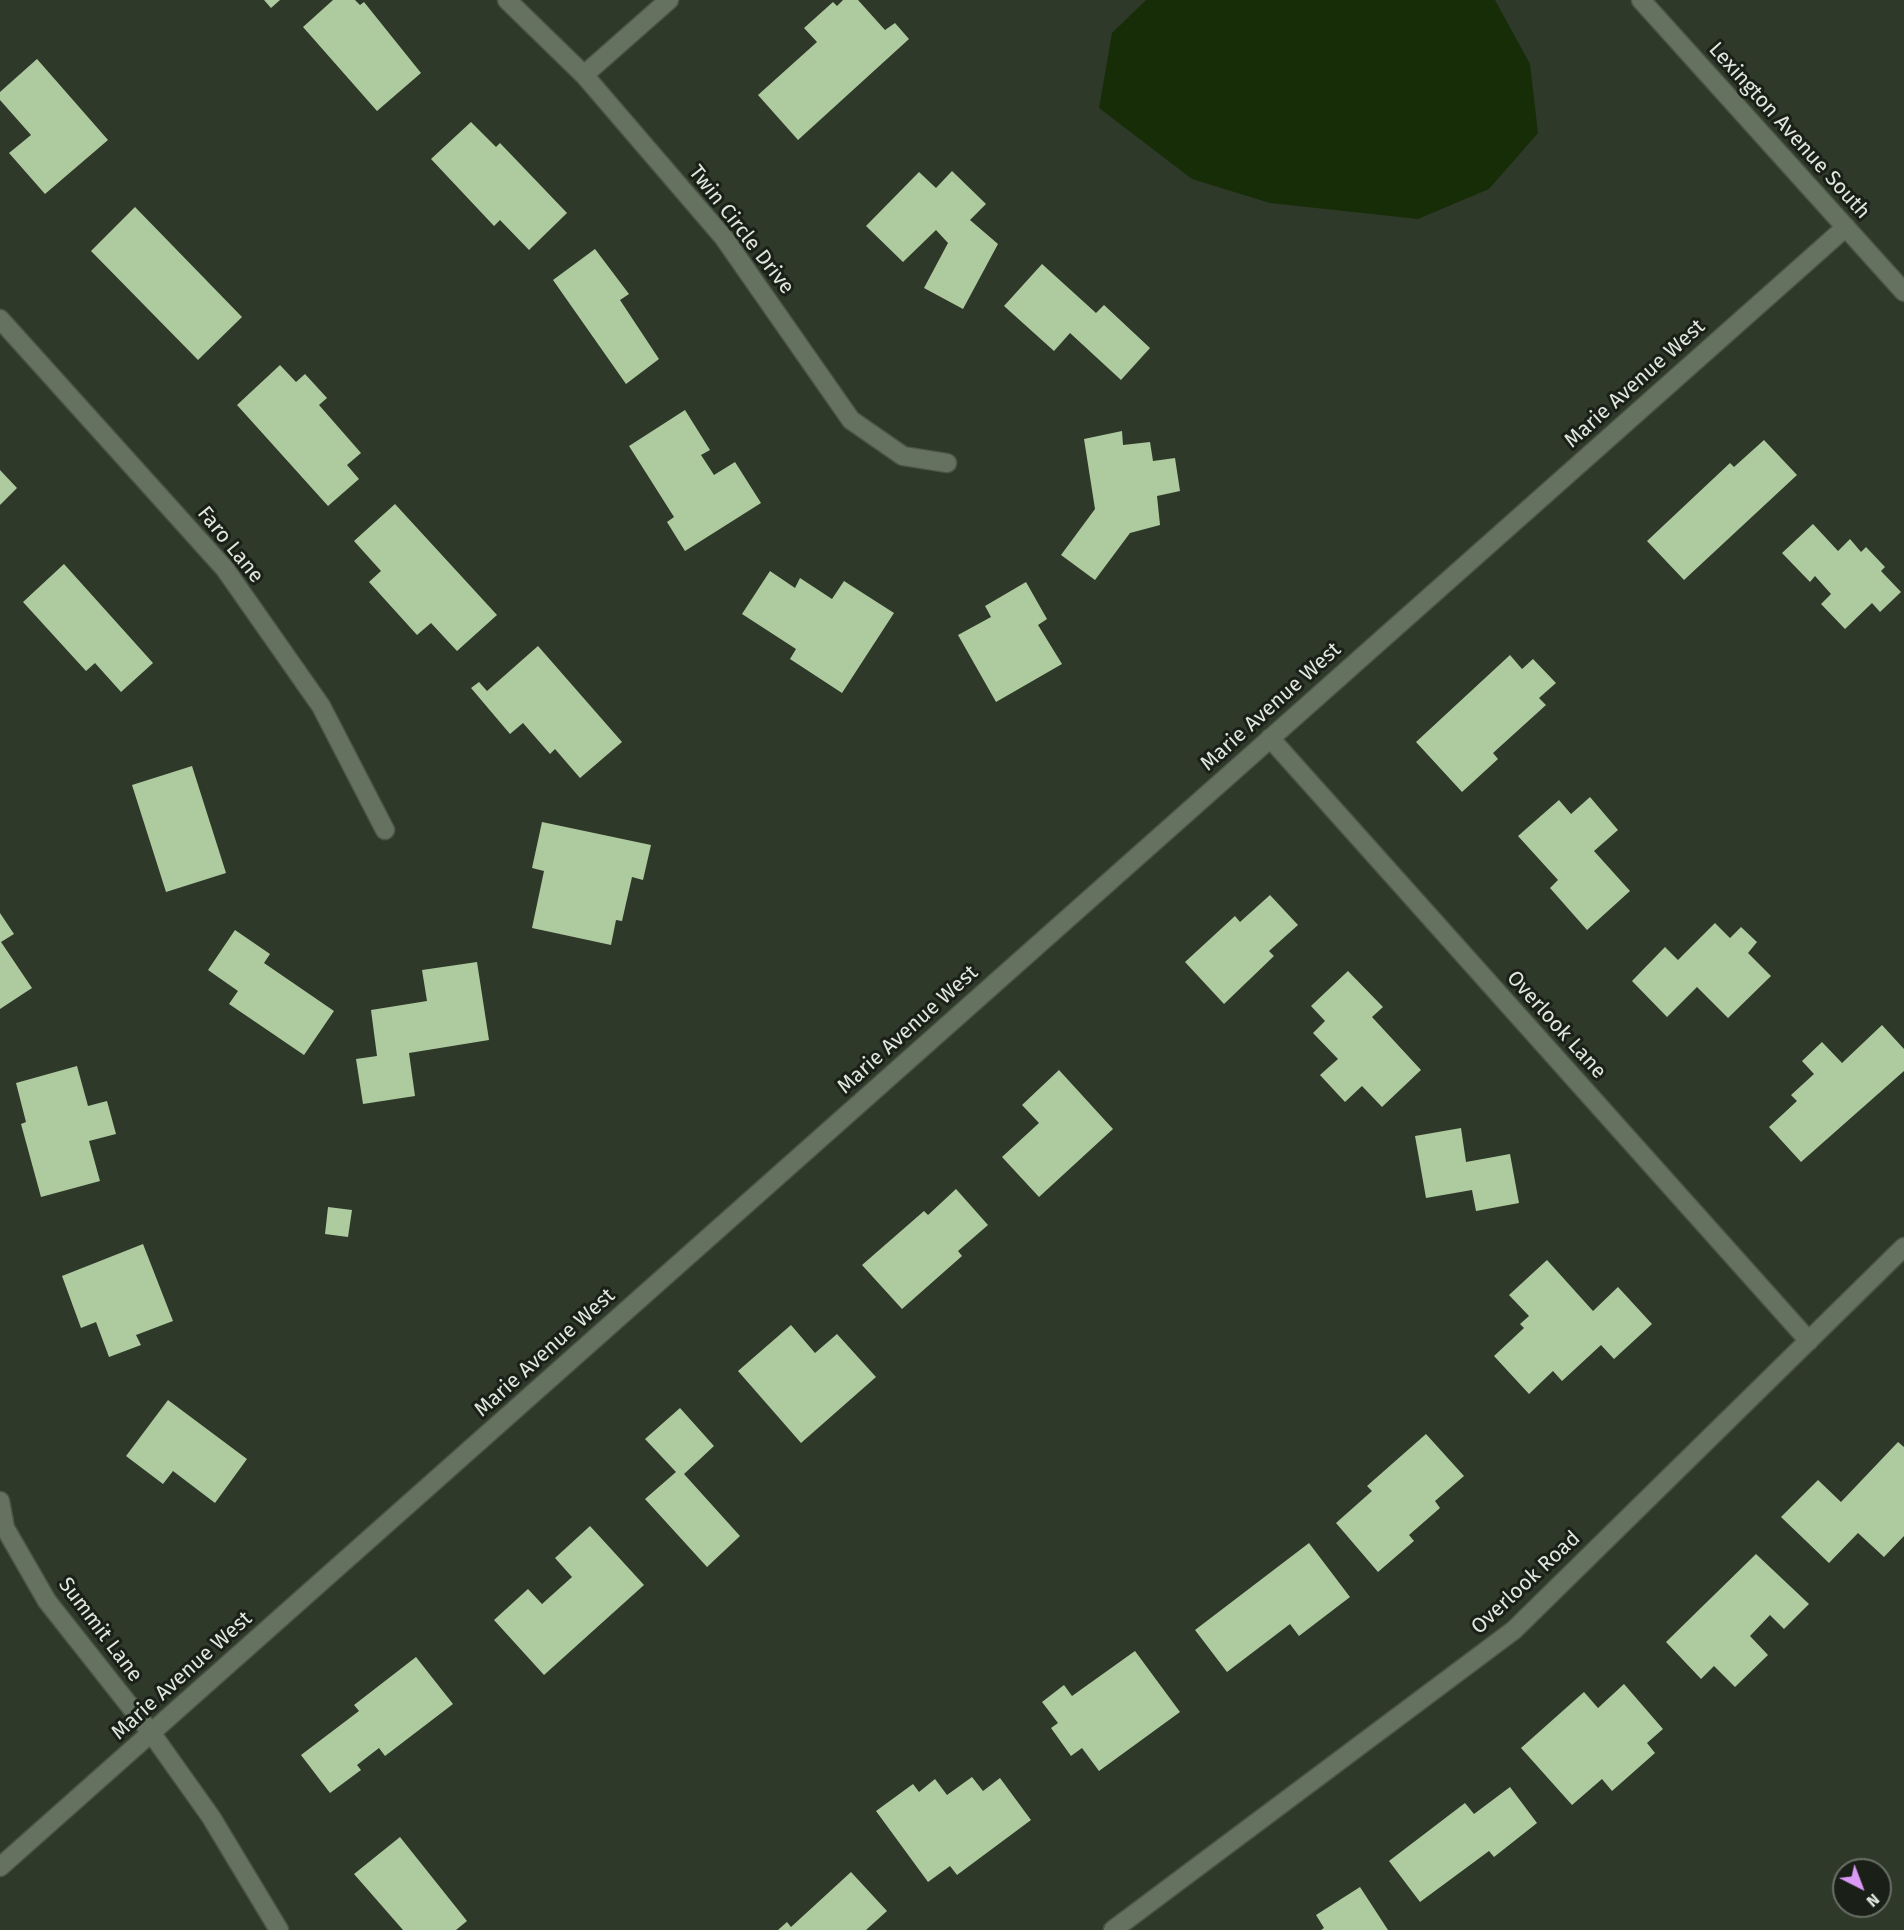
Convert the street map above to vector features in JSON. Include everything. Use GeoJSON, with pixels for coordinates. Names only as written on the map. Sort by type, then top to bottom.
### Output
{"type":"FeatureCollection","features":[{"type":"Feature","properties":{"kind":"street","name":"Twin Circle Drive"},"geometry":{"type":"LineString","coordinates":[[507,0],[584,75],[724,238],[851,420],[903,456],[947,463]]}},
{"type":"Feature","properties":{"kind":"street"},"geometry":{"type":"LineString","coordinates":[[584,75],[669,0]]}},
{"type":"Feature","properties":{"kind":"street","name":"Lexington Avenue South"},"geometry":{"type":"LineString","coordinates":[[1641,0],[1904,292]]}},
{"type":"Feature","properties":{"kind":"street","name":"Marie Avenue West"},"geometry":{"type":"LineString","coordinates":[[0,1867],[1846,227]]}},
{"type":"Feature","properties":{"kind":"street","name":"Faro Lane"},"geometry":{"type":"LineString","coordinates":[[0,319],[225,569],[321,706],[386,830]]}},
{"type":"Feature","properties":{"kind":"street","name":"Overlook Lane"},"geometry":{"type":"LineString","coordinates":[[1270,738],[1809,1341]]}},
{"type":"Feature","properties":{"kind":"street","name":"Overlook Road"},"geometry":{"type":"LineString","coordinates":[[1113,1930],[1514,1630],[1904,1247]]}},
{"type":"Feature","properties":{"kind":"street","name":"Summit Lane"},"geometry":{"type":"LineString","coordinates":[[0,1500],[5,1528],[46,1601],[152,1734],[211,1817],[279,1930]]}},
{"type":"Feature","properties":{"kind":"shaded area"},"geometry":{"type":"Polygon","coordinates":[[[1146,0],[1495,0],[1530,64],[1538,133],[1489,189],[1418,219],[1270,203],[1192,179],[1099,108],[1112,33],[1146,0]]]}},
{"type":"Feature","properties":{"kind":"building"},"geometry":{"type":"Polygon","coordinates":[[[264,0],[280,0],[271,8],[264,0]]]}},
{"type":"Feature","properties":{"kind":"building"},"geometry":{"type":"Polygon","coordinates":[[[333,0],[355,0],[360,5],[364,2],[421,73],[377,111],[303,27],[333,0]]]}},
{"type":"Feature","properties":{"kind":"building"},"geometry":{"type":"Polygon","coordinates":[[[843,0],[858,0],[885,30],[895,23],[909,39],[798,140],[758,95],[817,42],[804,28],[833,2],[837,6],[843,0]]]}},
{"type":"Feature","properties":{"kind":"building"},"geometry":{"type":"Polygon","coordinates":[[[37,59],[108,140],[45,194],[9,153],[31,135],[0,100],[0,92],[37,59]]]}},
{"type":"Feature","properties":{"kind":"building"},"geometry":{"type":"Polygon","coordinates":[[[471,122],[496,147],[500,143],[567,213],[529,250],[500,220],[494,226],[431,159],[471,122]]]}},
{"type":"Feature","properties":{"kind":"building"},"geometry":{"type":"Polygon","coordinates":[[[952,171],[986,204],[970,220],[998,244],[963,309],[924,288],[948,243],[936,230],[903,262],[866,226],[919,172],[936,188],[952,171]]]}},
{"type":"Feature","properties":{"kind":"building"},"geometry":{"type":"Polygon","coordinates":[[[135,207],[242,317],[198,360],[91,251],[135,207]]]}},
{"type":"Feature","properties":{"kind":"building"},"geometry":{"type":"Polygon","coordinates":[[[595,249],[629,294],[620,300],[659,359],[626,384],[553,280],[595,249]]]}},
{"type":"Feature","properties":{"kind":"building"},"geometry":{"type":"Polygon","coordinates":[[[1042,264],[1096,313],[1104,305],[1150,348],[1121,380],[1070,333],[1054,351],[1004,306],[1042,264]]]}},
{"type":"Feature","properties":{"kind":"building"},"geometry":{"type":"Polygon","coordinates":[[[280,365],[296,382],[305,374],[327,398],[319,405],[361,453],[347,465],[359,479],[328,506],[237,405],[280,365]]]}},
{"type":"Feature","properties":{"kind":"building"},"geometry":{"type":"Polygon","coordinates":[[[685,410],[710,450],[701,455],[714,475],[735,462],[761,503],[685,551],[667,522],[674,517],[629,446],[685,410]]]}},
{"type":"Feature","properties":{"kind":"building"},"geometry":{"type":"Polygon","coordinates":[[[1122,431],[1123,445],[1150,442],[1153,461],[1175,458],[1180,491],[1157,496],[1160,525],[1130,533],[1095,580],[1061,555],[1095,509],[1084,439],[1122,431]]]}},
{"type":"Feature","properties":{"kind":"building"},"geometry":{"type":"Polygon","coordinates":[[[1764,440],[1797,475],[1684,580],[1647,541],[1730,463],[1734,467],[1764,440]]]}},
{"type":"Feature","properties":{"kind":"building"},"geometry":{"type":"Polygon","coordinates":[[[0,470],[17,488],[0,505],[0,470]]]}},
{"type":"Feature","properties":{"kind":"building"},"geometry":{"type":"Polygon","coordinates":[[[395,504],[497,615],[457,651],[431,623],[417,635],[369,582],[381,571],[354,541],[395,504]]]}},
{"type":"Feature","properties":{"kind":"building"},"geometry":{"type":"Polygon","coordinates":[[[1813,524],[1838,551],[1850,539],[1861,552],[1866,547],[1885,567],[1881,571],[1901,592],[1880,612],[1872,603],[1845,629],[1821,604],[1831,594],[1815,576],[1810,582],[1782,553],[1813,524]]]}},
{"type":"Feature","properties":{"kind":"building"},"geometry":{"type":"Polygon","coordinates":[[[64,564],[153,663],[121,692],[95,663],[86,671],[23,602],[64,564]]]}},
{"type":"Feature","properties":{"kind":"building"},"geometry":{"type":"Polygon","coordinates":[[[770,571],[795,588],[800,578],[832,599],[844,581],[894,613],[842,693],[790,659],[796,649],[742,614],[770,571]]]}},
{"type":"Feature","properties":{"kind":"building"},"geometry":{"type":"Polygon","coordinates":[[[1026,582],[1047,619],[1038,625],[1062,664],[996,702],[958,635],[991,617],[985,606],[1026,582]]]}},
{"type":"Feature","properties":{"kind":"building"},"geometry":{"type":"Polygon","coordinates":[[[538,646],[622,742],[580,778],[555,749],[550,754],[523,723],[510,734],[471,688],[479,682],[487,691],[538,646]]]}},
{"type":"Feature","properties":{"kind":"building"},"geometry":{"type":"Polygon","coordinates":[[[1510,655],[1522,669],[1533,659],[1556,683],[1539,698],[1546,705],[1493,753],[1498,759],[1462,792],[1416,742],[1510,655]]]}},
{"type":"Feature","properties":{"kind":"building"},"geometry":{"type":"Polygon","coordinates":[[[192,766],[226,873],[166,892],[132,785],[192,766]]]}},
{"type":"Feature","properties":{"kind":"building"},"geometry":{"type":"Polygon","coordinates":[[[1590,797],[1618,830],[1594,851],[1630,891],[1587,930],[1550,888],[1558,880],[1518,836],[1559,800],[1571,814],[1590,797]]]}},
{"type":"Feature","properties":{"kind":"building"},"geometry":{"type":"Polygon","coordinates":[[[542,822],[651,845],[643,880],[632,877],[622,921],[616,920],[611,945],[532,928],[544,871],[532,868],[542,822]]]}},
{"type":"Feature","properties":{"kind":"building"},"geometry":{"type":"Polygon","coordinates":[[[1270,895],[1298,925],[1269,951],[1274,956],[1224,1004],[1185,962],[1235,916],[1240,922],[1270,895]]]}},
{"type":"Feature","properties":{"kind":"building"},"geometry":{"type":"Polygon","coordinates":[[[0,913],[14,934],[1,942],[32,988],[0,1009],[0,913]]]}},
{"type":"Feature","properties":{"kind":"building"},"geometry":{"type":"Polygon","coordinates":[[[1715,923],[1730,938],[1741,927],[1757,942],[1748,953],[1771,976],[1728,1018],[1697,987],[1667,1017],[1632,981],[1665,947],[1678,960],[1715,923]]]}},
{"type":"Feature","properties":{"kind":"building"},"geometry":{"type":"Polygon","coordinates":[[[235,930],[270,954],[264,963],[334,1011],[304,1055],[229,1004],[238,991],[208,970],[235,930]]]}},
{"type":"Feature","properties":{"kind":"building"},"geometry":{"type":"Polygon","coordinates":[[[477,962],[489,1040],[409,1053],[415,1096],[363,1104],[356,1059],[377,1056],[371,1010],[427,1001],[422,970],[477,962]]]}},
{"type":"Feature","properties":{"kind":"building"},"geometry":{"type":"Polygon","coordinates":[[[1348,971],[1383,1007],[1372,1017],[1421,1070],[1382,1107],[1362,1086],[1345,1102],[1320,1075],[1338,1059],[1313,1033],[1325,1021],[1311,1006],[1348,971]]]}},
{"type":"Feature","properties":{"kind":"building"},"geometry":{"type":"Polygon","coordinates":[[[1882,1025],[1904,1049],[1904,1071],[1801,1162],[1769,1127],[1797,1101],[1791,1095],[1814,1074],[1802,1061],[1822,1042],[1842,1063],[1882,1025]]]}},
{"type":"Feature","properties":{"kind":"building"},"geometry":{"type":"Polygon","coordinates":[[[77,1066],[88,1106],[107,1101],[116,1134],[89,1141],[100,1181],[41,1197],[21,1124],[26,1122],[16,1083],[77,1066]]]}},
{"type":"Feature","properties":{"kind":"building"},"geometry":{"type":"Polygon","coordinates":[[[1059,1070],[1113,1129],[1039,1197],[1002,1157],[1039,1123],[1022,1105],[1059,1070]]]}},
{"type":"Feature","properties":{"kind":"building"},"geometry":{"type":"Polygon","coordinates":[[[1461,1128],[1466,1162],[1510,1154],[1519,1203],[1476,1211],[1472,1190],[1426,1198],[1415,1136],[1461,1128]]]}},
{"type":"Feature","properties":{"kind":"building"},"geometry":{"type":"Polygon","coordinates":[[[956,1189],[988,1225],[958,1251],[962,1256],[902,1309],[862,1265],[924,1211],[928,1215],[956,1189]]]}},
{"type":"Feature","properties":{"kind":"building"},"geometry":{"type":"Polygon","coordinates":[[[328,1207],[352,1210],[348,1237],[325,1234],[328,1207]]]}},
{"type":"Feature","properties":{"kind":"building"},"geometry":{"type":"Polygon","coordinates":[[[143,1244],[173,1321],[136,1335],[141,1345],[109,1357],[96,1322],[81,1328],[62,1276],[143,1244]]]}},
{"type":"Feature","properties":{"kind":"building"},"geometry":{"type":"Polygon","coordinates":[[[1547,1260],[1593,1311],[1618,1287],[1652,1324],[1614,1359],[1601,1345],[1562,1381],[1553,1371],[1529,1394],[1494,1356],[1524,1328],[1520,1324],[1529,1316],[1509,1295],[1547,1260]]]}},
{"type":"Feature","properties":{"kind":"building"},"geometry":{"type":"Polygon","coordinates":[[[791,1325],[815,1353],[837,1334],[876,1377],[801,1443],[738,1371],[791,1325]]]}},
{"type":"Feature","properties":{"kind":"building"},"geometry":{"type":"Polygon","coordinates":[[[168,1400],[247,1459],[215,1503],[173,1471],[163,1484],[126,1456],[168,1400]]]}},
{"type":"Feature","properties":{"kind":"building"},"geometry":{"type":"Polygon","coordinates":[[[680,1408],[714,1446],[684,1474],[740,1536],[707,1567],[645,1499],[676,1472],[645,1439],[680,1408]]]}},
{"type":"Feature","properties":{"kind":"building"},"geometry":{"type":"Polygon","coordinates":[[[1426,1434],[1464,1476],[1435,1501],[1440,1508],[1409,1535],[1414,1541],[1378,1572],[1336,1523],[1372,1491],[1367,1486],[1426,1434]]]}},
{"type":"Feature","properties":{"kind":"building"},"geometry":{"type":"Polygon","coordinates":[[[1898,1442],[1904,1447],[1904,1536],[1884,1557],[1858,1533],[1829,1563],[1781,1517],[1818,1480],[1841,1502],[1898,1442]]]}},
{"type":"Feature","properties":{"kind":"building"},"geometry":{"type":"Polygon","coordinates":[[[590,1526],[644,1585],[544,1675],[494,1620],[528,1589],[542,1604],[572,1577],[555,1558],[590,1526]]]}},
{"type":"Feature","properties":{"kind":"building"},"geometry":{"type":"Polygon","coordinates":[[[1309,1543],[1350,1597],[1299,1636],[1290,1624],[1227,1672],[1195,1630],[1309,1543]]]}},
{"type":"Feature","properties":{"kind":"building"},"geometry":{"type":"Polygon","coordinates":[[[1756,1554],[1809,1604],[1784,1629],[1770,1615],[1750,1636],[1768,1655],[1735,1687],[1714,1666],[1701,1679],[1666,1642],[1756,1554]]]}},
{"type":"Feature","properties":{"kind":"building"},"geometry":{"type":"Polygon","coordinates":[[[1135,1651],[1180,1712],[1099,1771],[1082,1748],[1071,1756],[1051,1728],[1058,1723],[1042,1702],[1064,1685],[1072,1696],[1135,1651]]]}},
{"type":"Feature","properties":{"kind":"building"},"geometry":{"type":"Polygon","coordinates":[[[416,1657],[453,1704],[385,1756],[379,1748],[357,1765],[361,1770],[330,1793],[301,1755],[359,1711],[354,1705],[416,1657]]]}},
{"type":"Feature","properties":{"kind":"building"},"geometry":{"type":"Polygon","coordinates":[[[1624,1684],[1663,1729],[1647,1743],[1655,1753],[1612,1791],[1602,1779],[1572,1805],[1521,1748],[1584,1692],[1598,1708],[1624,1684]]]}},
{"type":"Feature","properties":{"kind":"building"},"geometry":{"type":"Polygon","coordinates":[[[972,1777],[983,1791],[1000,1778],[1031,1820],[957,1875],[950,1866],[928,1882],[876,1811],[913,1784],[919,1792],[935,1779],[947,1795],[972,1777]]]}},
{"type":"Feature","properties":{"kind":"building"},"geometry":{"type":"Polygon","coordinates":[[[1510,1787],[1537,1823],[1494,1857],[1489,1851],[1420,1902],[1389,1861],[1465,1803],[1474,1814],[1510,1787]]]}},
{"type":"Feature","properties":{"kind":"building"},"geometry":{"type":"Polygon","coordinates":[[[400,1837],[467,1921],[456,1930],[403,1930],[354,1874],[400,1837]]]}},
{"type":"Feature","properties":{"kind":"building"},"geometry":{"type":"Polygon","coordinates":[[[851,1872],[887,1911],[866,1930],[778,1930],[787,1922],[791,1927],[851,1872]]]}},
{"type":"Feature","properties":{"kind":"building"},"geometry":{"type":"Polygon","coordinates":[[[1360,1887],[1388,1930],[1321,1930],[1324,1928],[1316,1915],[1360,1887]]]}}]}
